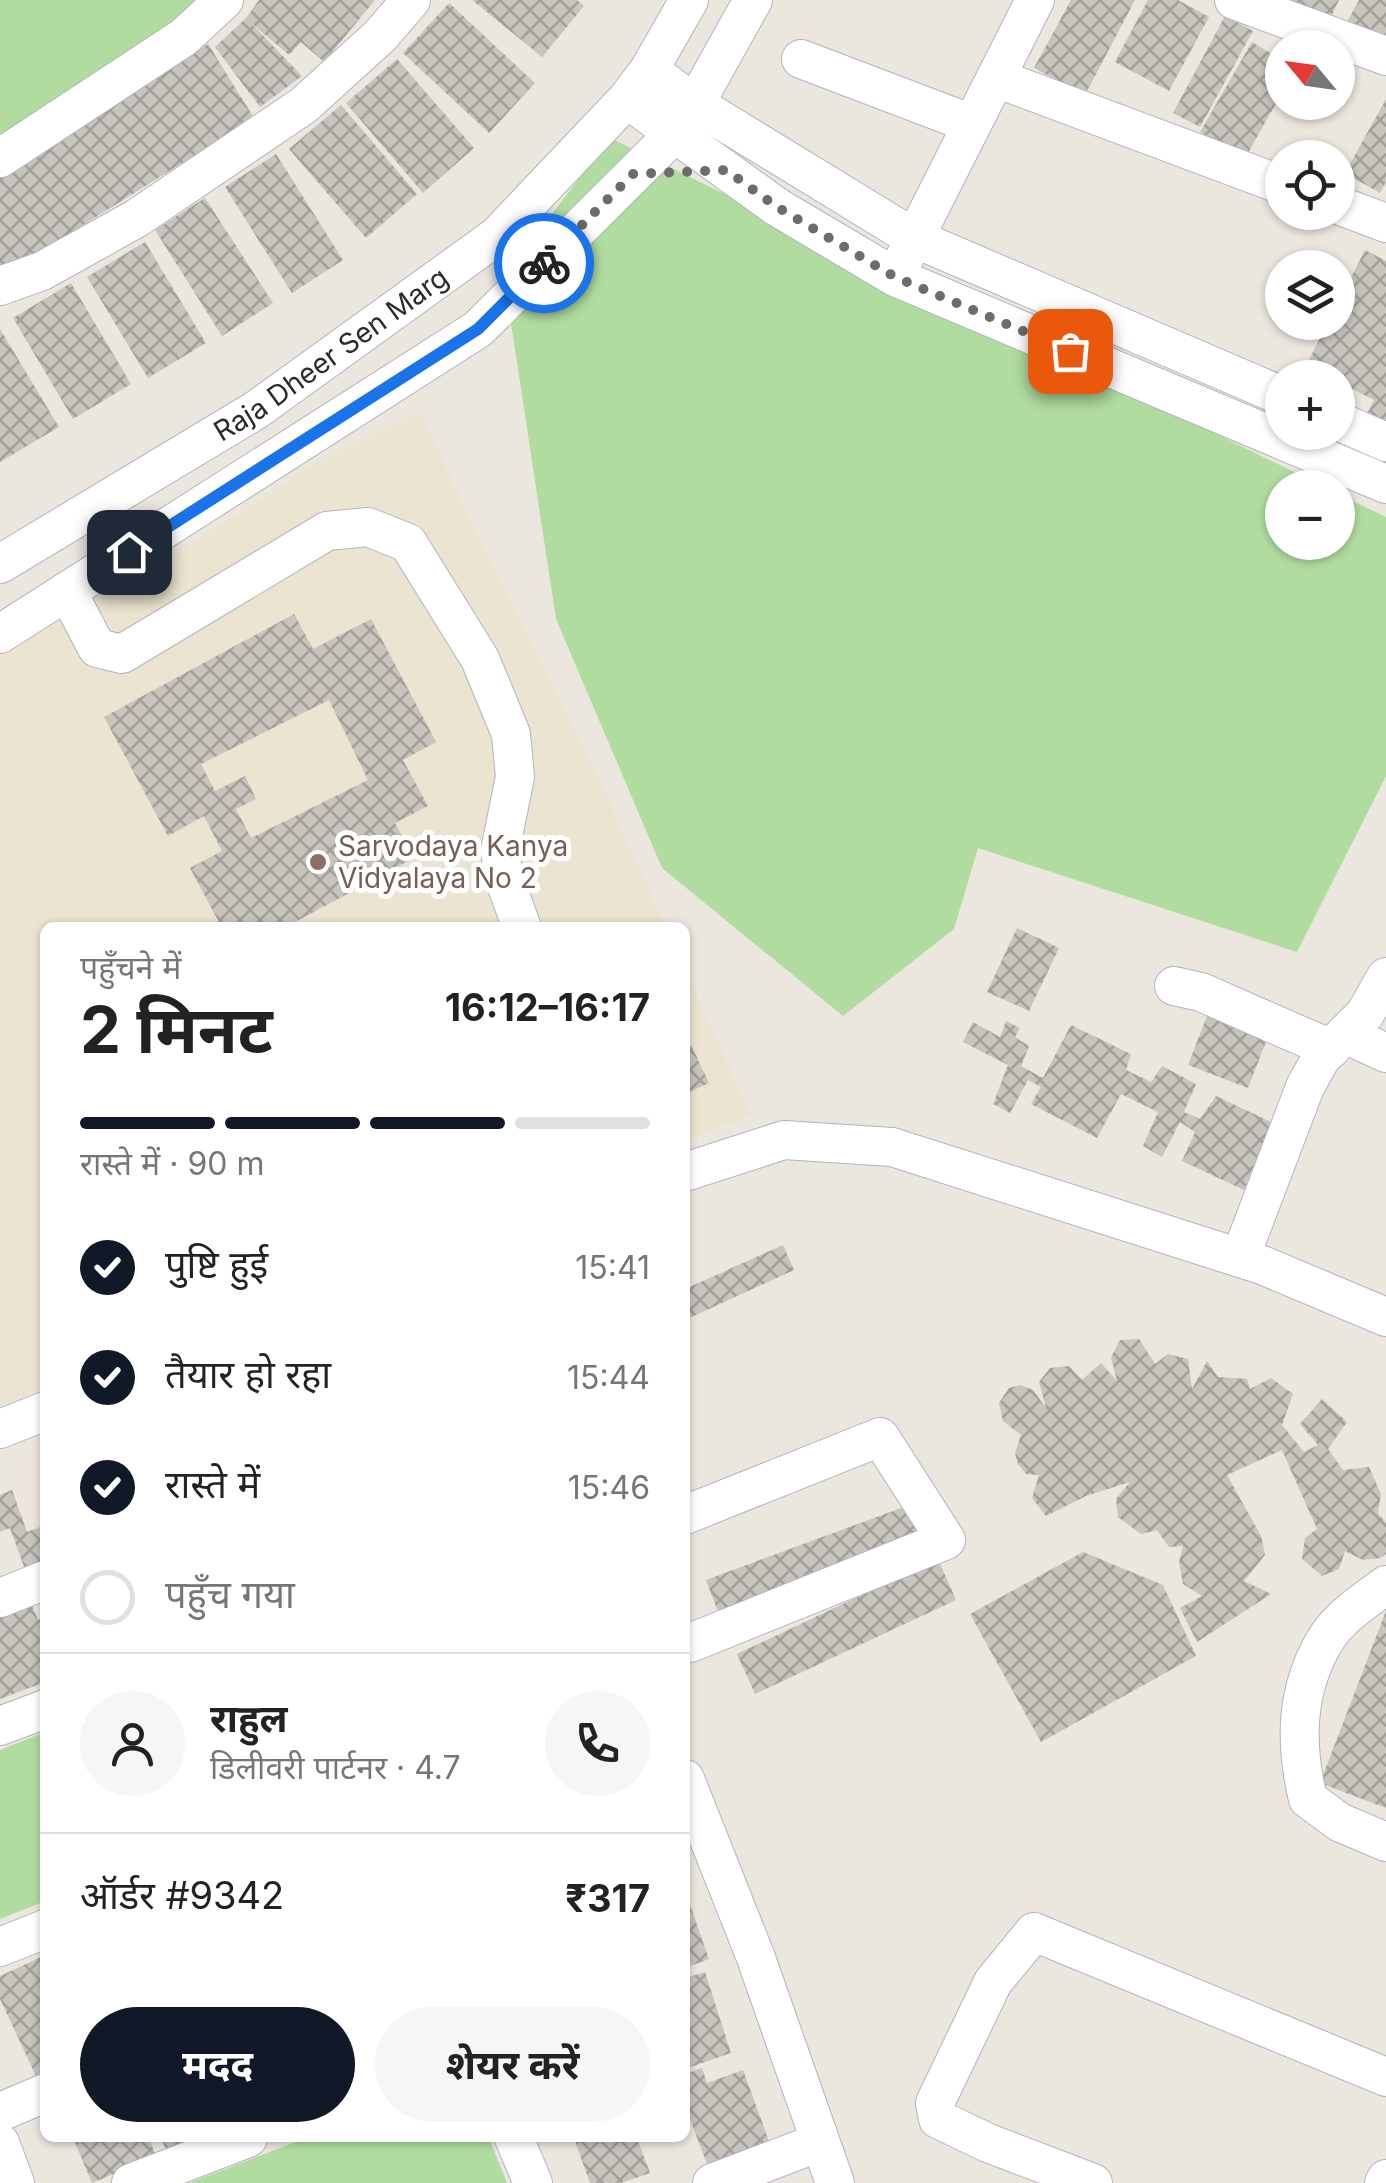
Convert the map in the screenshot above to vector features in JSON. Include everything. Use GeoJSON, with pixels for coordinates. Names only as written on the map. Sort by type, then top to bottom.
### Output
{"type":"FeatureCollection","features":[{"type":"Feature","properties":{"kind":"street"},"geometry":{"type":"LineString","coordinates":[[0,158],[184,37],[224,0]]}},
{"type":"Feature","properties":{"kind":"street"},"geometry":{"type":"LineString","coordinates":[[0,286],[42,271],[137,218],[304,106],[380,36],[411,0]]}},
{"type":"Feature","properties":{"kind":"street","name":"Raja Dheer Sen Marg"},"geometry":{"type":"LineString","coordinates":[[0,564],[256,410],[497,236],[638,84],[689,0]]}},
{"type":"Feature","properties":{"kind":"street","name":"Raja Dheer Sen Marg"},"geometry":{"type":"LineString","coordinates":[[0,634],[478,329],[685,118],[753,0]]}},
{"type":"Feature","properties":{"kind":"street"},"geometry":{"type":"LineString","coordinates":[[895,277],[1035,0]]}},
{"type":"Feature","properties":{"kind":"street"},"geometry":{"type":"LineString","coordinates":[[1234,0],[1386,56]]}},
{"type":"Feature","properties":{"kind":"street"},"geometry":{"type":"LineString","coordinates":[[801,59],[972,124]]}},
{"type":"Feature","properties":{"kind":"street"},"geometry":{"type":"LineString","coordinates":[[718,62],[751,138]]}},
{"type":"Feature","properties":{"kind":"street"},"geometry":{"type":"LineString","coordinates":[[996,78],[1265,178]]}},
{"type":"Feature","properties":{"kind":"street"},"geometry":{"type":"LineString","coordinates":[[638,84],[685,118],[726,170],[777,207],[895,277],[1386,484]]}},
{"type":"Feature","properties":{"kind":"street"},"geometry":{"type":"LineString","coordinates":[[685,118],[751,138],[914,238],[1265,389]]}},
{"type":"Feature","properties":{"kind":"street"},"geometry":{"type":"LineString","coordinates":[[633,174],[726,170]]}},
{"type":"Feature","properties":{"kind":"street"},"geometry":{"type":"LineString","coordinates":[[1355,211],[1386,223]]}},
{"type":"Feature","properties":{"kind":"street"},"geometry":{"type":"LineString","coordinates":[[1355,428],[1386,442]]}},
{"type":"Feature","properties":{"kind":"street"},"geometry":{"type":"LineString","coordinates":[[67,591],[97,648],[122,654],[327,530],[368,526],[408,543],[480,659],[511,734],[514,777],[500,851],[504,878],[520,922]]}},
{"type":"Feature","properties":{"kind":"street"},"geometry":{"type":"LineString","coordinates":[[1240,1258],[1305,1087],[1321,1058],[1365,1014],[1386,977]]}},
{"type":"Feature","properties":{"kind":"street"},"geometry":{"type":"LineString","coordinates":[[1174,986],[1202,992],[1339,1042],[1386,1053]]}},
{"type":"Feature","properties":{"kind":"street"},"geometry":{"type":"LineString","coordinates":[[690,1170],[784,1140],[892,1147],[1240,1258],[1386,1317]]}},
{"type":"Feature","properties":{"kind":"street"},"geometry":{"type":"LineString","coordinates":[[0,1429],[40,1413]]}},
{"type":"Feature","properties":{"kind":"street"},"geometry":{"type":"LineString","coordinates":[[690,1513],[880,1437],[946,1540],[690,1643]]}},
{"type":"Feature","properties":{"kind":"street"},"geometry":{"type":"LineString","coordinates":[[0,1598],[40,1582]]}},
{"type":"Feature","properties":{"kind":"street"},"geometry":{"type":"LineString","coordinates":[[1386,1585],[1351,1611],[1324,1642],[1300,1700],[1298,1758],[1308,1799],[1339,1822],[1386,1842]]}},
{"type":"Feature","properties":{"kind":"street"},"geometry":{"type":"LineString","coordinates":[[0,1726],[40,1710]]}},
{"type":"Feature","properties":{"kind":"street"},"geometry":{"type":"LineString","coordinates":[[690,1792],[756,1958],[835,2183]]}},
{"type":"Feature","properties":{"kind":"street"},"geometry":{"type":"LineString","coordinates":[[0,1946],[40,1931]]}},
{"type":"Feature","properties":{"kind":"street"},"geometry":{"type":"LineString","coordinates":[[1093,2183],[988,2143],[938,2119],[934,2103],[992,1982],[1034,1932],[1386,2078]]}},
{"type":"Feature","properties":{"kind":"street"},"geometry":{"type":"LineString","coordinates":[[0,2112],[40,2095]]}},
{"type":"Feature","properties":{"kind":"street"},"geometry":{"type":"LineString","coordinates":[[131,2183],[238,2142]]}},
{"type":"Feature","properties":{"kind":"street"},"geometry":{"type":"LineString","coordinates":[[516,2142],[533,2183]]}},
{"type":"Feature","properties":{"kind":"street"},"geometry":{"type":"LineString","coordinates":[[712,2183],[820,2142]]}},
{"type":"Feature","properties":{"kind":"street"},"geometry":{"type":"LineString","coordinates":[[0,2144],[15,2183]]}},
{"type":"Feature","properties":{"kind":"shaded area","name":"Sarvodaya Kanya Vidyalaya No 2"},"geometry":{"type":"Polygon","coordinates":[[[418,411],[607,797],[664,922],[40,922],[40,1390],[0,1406],[0,651],[177,553],[324,458],[418,411]]]}},
{"type":"Feature","properties":{"kind":"shaded area"},"geometry":{"type":"Polygon","coordinates":[[[690,981],[751,1115],[690,1139],[690,981]]]}},
{"type":"Feature","properties":{"kind":"green space"},"geometry":{"type":"Polygon","coordinates":[[[0,0],[195,0],[182,19],[0,151],[0,0]]]}},
{"type":"Feature","properties":{"kind":"green space"},"geometry":{"type":"Polygon","coordinates":[[[610,138],[1290,470],[1265,470],[1265,560],[1355,560],[1355,502],[1386,517],[1386,776],[1297,952],[978,848],[954,929],[843,1016],[662,868],[556,619],[504,277],[610,138]]]}},
{"type":"Feature","properties":{"kind":"green space"},"geometry":{"type":"Polygon","coordinates":[[[40,1734],[40,1903],[0,1919],[0,1750],[40,1734]]]}},
{"type":"Feature","properties":{"kind":"green space"},"geometry":{"type":"Polygon","coordinates":[[[296,2142],[491,2142],[507,2183],[189,2183],[296,2142]]]}},
{"type":"Feature","properties":{"kind":"building"},"geometry":{"type":"Polygon","coordinates":[[[259,0],[375,0],[324,62],[301,42],[289,55],[250,22],[302,76],[260,107],[215,47],[259,0]]]}},
{"type":"Feature","properties":{"kind":"building"},"geometry":{"type":"Polygon","coordinates":[[[472,0],[577,0],[584,6],[542,57],[472,0]]]}},
{"type":"Feature","properties":{"kind":"building"},"geometry":{"type":"Polygon","coordinates":[[[1071,0],[1135,0],[1085,95],[1034,68],[1071,0]]]}},
{"type":"Feature","properties":{"kind":"building"},"geometry":{"type":"Polygon","coordinates":[[[1148,0],[1178,0],[1209,17],[1169,91],[1115,62],[1148,0]]]}},
{"type":"Feature","properties":{"kind":"building"},"geometry":{"type":"Polygon","coordinates":[[[1279,0],[1339,0],[1325,30],[1279,0]]]}},
{"type":"Feature","properties":{"kind":"building"},"geometry":{"type":"Polygon","coordinates":[[[1359,0],[1386,0],[1386,42],[1347,22],[1359,0]]]}},
{"type":"Feature","properties":{"kind":"building"},"geometry":{"type":"Polygon","coordinates":[[[449,3],[535,83],[489,133],[403,53],[449,3]]]}},
{"type":"Feature","properties":{"kind":"building"},"geometry":{"type":"Polygon","coordinates":[[[1225,16],[1253,31],[1200,127],[1173,113],[1225,16]]]}},
{"type":"Feature","properties":{"kind":"building"},"geometry":{"type":"Polygon","coordinates":[[[1252,42],[1265,50],[1267,120],[1245,158],[1200,132],[1252,42]]]}},
{"type":"Feature","properties":{"kind":"building"},"geometry":{"type":"Polygon","coordinates":[[[208,44],[254,118],[0,277],[0,174],[208,44]]]}},
{"type":"Feature","properties":{"kind":"building"},"geometry":{"type":"Polygon","coordinates":[[[397,59],[474,148],[423,193],[346,103],[397,59]]]}},
{"type":"Feature","properties":{"kind":"building"},"geometry":{"type":"Polygon","coordinates":[[[1386,99],[1386,182],[1380,193],[1355,179],[1355,155],[1386,99]]]}},
{"type":"Feature","properties":{"kind":"building"},"geometry":{"type":"Polygon","coordinates":[[[341,105],[417,194],[366,238],[289,149],[341,105]]]}},
{"type":"Feature","properties":{"kind":"building"},"geometry":{"type":"Polygon","coordinates":[[[276,154],[343,260],[292,293],[225,187],[276,154]]]}},
{"type":"Feature","properties":{"kind":"building"},"geometry":{"type":"Polygon","coordinates":[[[205,198],[273,303],[222,336],[155,230],[205,198]]]}},
{"type":"Feature","properties":{"kind":"building"},"geometry":{"type":"Polygon","coordinates":[[[145,242],[206,343],[148,378],[87,277],[145,242]]]}},
{"type":"Feature","properties":{"kind":"building"},"geometry":{"type":"Polygon","coordinates":[[[1365,250],[1386,261],[1386,424],[1367,414],[1374,400],[1355,390],[1355,360],[1309,360],[1319,340],[1355,340],[1355,270],[1365,250]]]}},
{"type":"Feature","properties":{"kind":"building"},"geometry":{"type":"Polygon","coordinates":[[[71,283],[131,384],[73,419],[13,318],[71,283]]]}},
{"type":"Feature","properties":{"kind":"building"},"geometry":{"type":"Polygon","coordinates":[[[0,329],[59,427],[0,462],[0,329]]]}},
{"type":"Feature","properties":{"kind":"building"},"geometry":{"type":"Polygon","coordinates":[[[294,614],[313,649],[371,619],[436,742],[403,760],[428,806],[395,823],[414,858],[295,922],[219,922],[190,868],[222,851],[204,816],[168,836],[104,717],[294,614]],[[329,700],[201,764],[215,791],[245,776],[256,799],[236,809],[251,838],[368,780],[329,700]]]}},
{"type":"Feature","properties":{"kind":"building"},"geometry":{"type":"Polygon","coordinates":[[[1017,928],[1059,948],[1029,1011],[987,992],[1017,928]]]}},
{"type":"Feature","properties":{"kind":"building"},"geometry":{"type":"Polygon","coordinates":[[[1211,1006],[1271,1029],[1248,1088],[1188,1065],[1211,1006]]]}},
{"type":"Feature","properties":{"kind":"building"},"geometry":{"type":"Polygon","coordinates":[[[1006,1021],[1020,1028],[1015,1037],[1029,1046],[1021,1066],[1043,1078],[1071,1025],[1131,1054],[1126,1070],[1151,1082],[1162,1066],[1196,1084],[1184,1112],[1200,1119],[1216,1096],[1271,1122],[1244,1190],[1182,1161],[1195,1132],[1180,1122],[1162,1157],[1143,1146],[1158,1112],[1121,1094],[1097,1138],[1031,1104],[1041,1087],[1028,1080],[1010,1113],[993,1104],[1008,1065],[963,1042],[973,1022],[1000,1037],[1006,1021]]]}},
{"type":"Feature","properties":{"kind":"building"},"geometry":{"type":"Polygon","coordinates":[[[690,1046],[709,1083],[690,1092],[690,1046]]]}},
{"type":"Feature","properties":{"kind":"building"},"geometry":{"type":"Polygon","coordinates":[[[783,1245],[794,1270],[690,1318],[690,1287],[783,1245]]]}},
{"type":"Feature","properties":{"kind":"building"},"geometry":{"type":"Polygon","coordinates":[[[1139,1339],[1155,1364],[1168,1354],[1188,1359],[1192,1389],[1207,1361],[1218,1377],[1247,1379],[1250,1389],[1271,1378],[1293,1394],[1282,1425],[1304,1452],[1318,1445],[1300,1424],[1322,1399],[1347,1422],[1328,1449],[1343,1470],[1369,1467],[1381,1494],[1378,1513],[1386,1523],[1386,1554],[1363,1560],[1345,1551],[1339,1569],[1322,1576],[1302,1559],[1305,1538],[1317,1529],[1282,1450],[1227,1475],[1261,1536],[1265,1555],[1244,1581],[1271,1594],[1197,1642],[1180,1608],[1202,1596],[1183,1584],[1179,1562],[1183,1546],[1169,1547],[1157,1530],[1141,1534],[1118,1517],[1116,1499],[1130,1482],[1086,1496],[1046,1516],[1032,1498],[1039,1475],[1026,1474],[1018,1464],[1015,1453],[1021,1435],[1003,1421],[999,1403],[1009,1388],[1020,1385],[1033,1390],[1046,1408],[1039,1382],[1050,1368],[1069,1366],[1082,1380],[1101,1363],[1117,1381],[1111,1357],[1120,1340],[1139,1339]]]}},
{"type":"Feature","properties":{"kind":"building"},"geometry":{"type":"Polygon","coordinates":[[[12,1490],[27,1532],[40,1527],[40,1579],[30,1583],[10,1528],[0,1532],[0,1495],[12,1490]]]}},
{"type":"Feature","properties":{"kind":"building"},"geometry":{"type":"Polygon","coordinates":[[[920,1501],[934,1538],[720,1617],[706,1580],[920,1501]]]}},
{"type":"Feature","properties":{"kind":"building"},"geometry":{"type":"Polygon","coordinates":[[[1083,1552],[1163,1585],[1196,1656],[1041,1742],[970,1614],[1083,1552]]]}},
{"type":"Feature","properties":{"kind":"building"},"geometry":{"type":"Polygon","coordinates":[[[938,1559],[956,1600],[755,1694],[737,1654],[938,1559]]]}},
{"type":"Feature","properties":{"kind":"building"},"geometry":{"type":"Polygon","coordinates":[[[29,1598],[40,1619],[40,1684],[0,1699],[0,1609],[29,1598]]]}},
{"type":"Feature","properties":{"kind":"building"},"geometry":{"type":"Polygon","coordinates":[[[1386,1611],[1386,1808],[1320,1783],[1386,1611]]]}},
{"type":"Feature","properties":{"kind":"building"},"geometry":{"type":"Polygon","coordinates":[[[690,1905],[709,1959],[690,1966],[690,1905]]]}},
{"type":"Feature","properties":{"kind":"building"},"geometry":{"type":"Polygon","coordinates":[[[40,1957],[40,2074],[36,2076],[0,1999],[0,1976],[40,1957]]]}},
{"type":"Feature","properties":{"kind":"building"},"geometry":{"type":"Polygon","coordinates":[[[705,1972],[731,2053],[690,2067],[690,1976],[705,1972]]]}},
{"type":"Feature","properties":{"kind":"building"},"geometry":{"type":"Polygon","coordinates":[[[702,2068],[707,2083],[743,2070],[769,2141],[707,2164],[690,2119],[690,2072],[702,2068]]]}},
{"type":"Feature","properties":{"kind":"building"},"geometry":{"type":"Polygon","coordinates":[[[75,2142],[151,2142],[156,2156],[92,2183],[75,2142]]]}},
{"type":"Feature","properties":{"kind":"building"},"geometry":{"type":"Polygon","coordinates":[[[163,2142],[205,2142],[169,2157],[163,2142]]]}},
{"type":"Feature","properties":{"kind":"building"},"geometry":{"type":"Polygon","coordinates":[[[575,2142],[638,2142],[650,2173],[621,2183],[590,2183],[575,2142]]]}},
{"type":"Feature","properties":{"kind":"way so far"},"geometry":{"type":"LineString","coordinates":[[544,263],[633,174],[726,170],[777,207],[895,277],[1070,351]]}},
{"type":"Feature","properties":{"kind":"place","name":"Sarvodaya Kanya Vidyalaya No 2"},"geometry":{"type":"Point","coordinates":[318,862]}},
{"type":"Feature","properties":{"kind":"route"},"geometry":{"type":"LineString","coordinates":[[129,552],[478,329],[544,263]]}}]}
